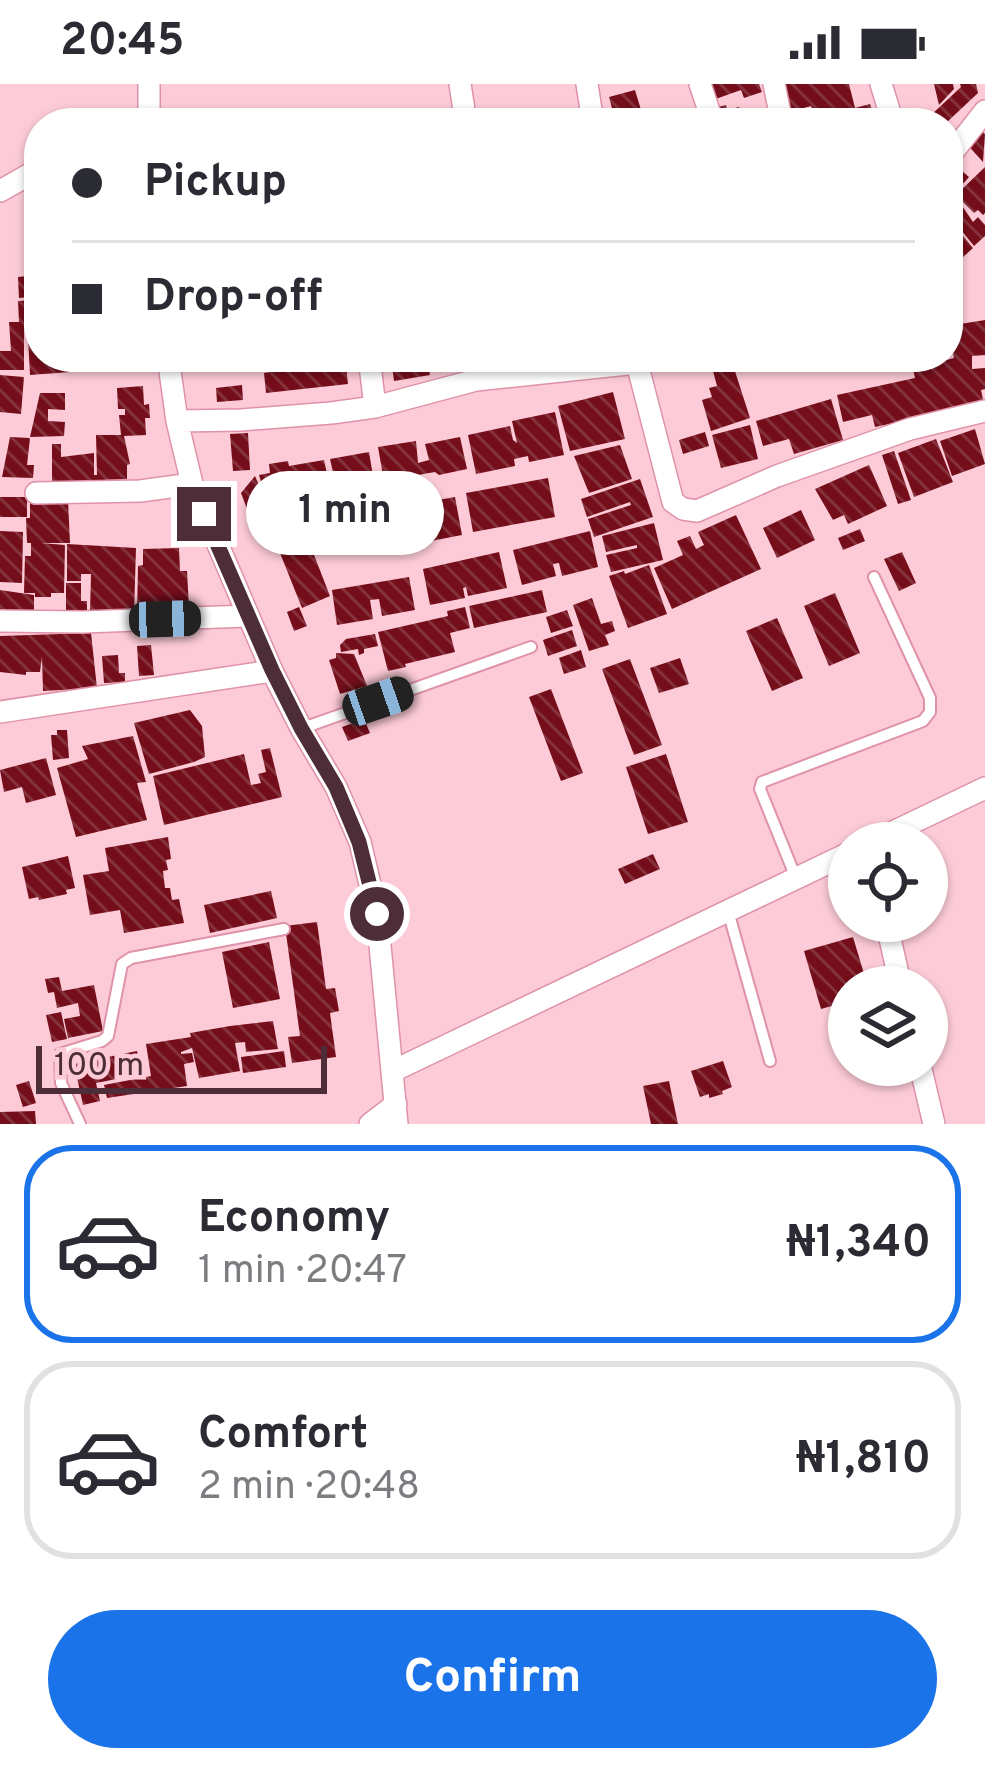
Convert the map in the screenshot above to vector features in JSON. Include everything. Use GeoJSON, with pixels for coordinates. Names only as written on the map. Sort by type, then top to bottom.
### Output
{"type":"FeatureCollection","features":[{"type":"Feature","properties":{"kind":"street"},"geometry":{"type":"LineString","coordinates":[[963,139],[985,111]]}},
{"type":"Feature","properties":{"kind":"street"},"geometry":{"type":"LineString","coordinates":[[170,372],[192,484],[272,670],[336,787],[359,842],[377,914],[397,1114],[370,1124]]}},
{"type":"Feature","properties":{"kind":"street"},"geometry":{"type":"LineString","coordinates":[[371,372],[375,407]]}},
{"type":"Feature","properties":{"kind":"street"},"geometry":{"type":"LineString","coordinates":[[177,421],[375,407],[492,372]]}},
{"type":"Feature","properties":{"kind":"street"},"geometry":{"type":"LineString","coordinates":[[646,372],[673,502],[697,511],[777,476],[910,429],[985,411]]}},
{"type":"Feature","properties":{"kind":"street"},"geometry":{"type":"LineString","coordinates":[[36,493],[140,491],[192,484]]}},
{"type":"Feature","properties":{"kind":"street"},"geometry":{"type":"LineString","coordinates":[[0,621],[247,616]]}},
{"type":"Feature","properties":{"kind":"street"},"geometry":{"type":"LineString","coordinates":[[0,712],[272,670]]}},
{"type":"Feature","properties":{"kind":"street"},"geometry":{"type":"LineString","coordinates":[[914,822],[985,788]]}},
{"type":"Feature","properties":{"kind":"street"},"geometry":{"type":"LineString","coordinates":[[393,1071],[828,863]]}},
{"type":"Feature","properties":{"kind":"street"},"geometry":{"type":"LineString","coordinates":[[907,1124],[933,1122],[925,1086]]}},
{"type":"Feature","properties":{"kind":"lane"},"geometry":{"type":"LineString","coordinates":[[796,878],[760,789],[762,782],[923,721],[930,712],[930,698],[874,577]]}},
{"type":"Feature","properties":{"kind":"lane"},"geometry":{"type":"LineString","coordinates":[[301,728],[531,646]]}},
{"type":"Feature","properties":{"kind":"lane"},"geometry":{"type":"LineString","coordinates":[[728,911],[770,1061]]}},
{"type":"Feature","properties":{"kind":"lane"},"geometry":{"type":"LineString","coordinates":[[80,1124],[61,1083],[60,1054],[109,1036],[122,964],[131,958],[284,928]]}},
{"type":"Feature","properties":{"kind":"building"},"geometry":{"type":"Polygon","coordinates":[[[704,84],[759,84],[762,92],[744,98],[741,90],[710,101],[704,84]]]}},
{"type":"Feature","properties":{"kind":"building"},"geometry":{"type":"Polygon","coordinates":[[[776,84],[849,84],[855,108],[811,106],[783,108],[776,84]]]}},
{"type":"Feature","properties":{"kind":"building"},"geometry":{"type":"Polygon","coordinates":[[[934,84],[953,84],[954,89],[939,105],[934,84]]]}},
{"type":"Feature","properties":{"kind":"building"},"geometry":{"type":"Polygon","coordinates":[[[976,84],[978,93],[962,108],[939,108],[961,87],[976,84]]]}},
{"type":"Feature","properties":{"kind":"building"},"geometry":{"type":"Polygon","coordinates":[[[635,90],[640,108],[612,108],[609,97],[635,90]]]}},
{"type":"Feature","properties":{"kind":"building"},"geometry":{"type":"Polygon","coordinates":[[[979,128],[985,134],[983,162],[964,141],[979,128]]]}},
{"type":"Feature","properties":{"kind":"building"},"geometry":{"type":"Polygon","coordinates":[[[985,167],[983,215],[963,202],[963,188],[985,167]]]}},
{"type":"Feature","properties":{"kind":"building"},"geometry":{"type":"Polygon","coordinates":[[[963,207],[973,222],[978,217],[985,225],[985,236],[974,246],[963,232],[963,207]]]}},
{"type":"Feature","properties":{"kind":"building"},"geometry":{"type":"Polygon","coordinates":[[[963,236],[973,248],[963,257],[963,236]]]}},
{"type":"Feature","properties":{"kind":"building"},"geometry":{"type":"Polygon","coordinates":[[[24,276],[24,298],[19,298],[18,277],[24,276]]]}},
{"type":"Feature","properties":{"kind":"building"},"geometry":{"type":"Polygon","coordinates":[[[18,301],[24,301],[24,370],[0,370],[0,351],[11,351],[9,322],[19,322],[18,301]]]}},
{"type":"Feature","properties":{"kind":"building"},"geometry":{"type":"Polygon","coordinates":[[[985,320],[985,355],[972,356],[972,369],[985,368],[984,404],[875,427],[872,415],[843,422],[837,395],[915,378],[914,372],[963,372],[963,324],[985,320]]]}},
{"type":"Feature","properties":{"kind":"building"},"geometry":{"type":"Polygon","coordinates":[[[347,372],[348,384],[266,393],[264,373],[347,372]]]}},
{"type":"Feature","properties":{"kind":"building"},"geometry":{"type":"Polygon","coordinates":[[[393,372],[430,375],[394,381],[393,372]]]}},
{"type":"Feature","properties":{"kind":"building"},"geometry":{"type":"Polygon","coordinates":[[[713,372],[735,372],[750,418],[711,431],[702,400],[712,397],[709,388],[717,386],[713,372]]]}},
{"type":"Feature","properties":{"kind":"building"},"geometry":{"type":"Polygon","coordinates":[[[0,375],[24,377],[21,414],[0,412],[0,375]]]}},
{"type":"Feature","properties":{"kind":"building"},"geometry":{"type":"Polygon","coordinates":[[[242,385],[243,400],[217,402],[216,388],[242,385]]]}},
{"type":"Feature","properties":{"kind":"building"},"geometry":{"type":"Polygon","coordinates":[[[143,386],[150,418],[145,418],[146,435],[124,436],[130,464],[127,479],[52,482],[52,444],[61,444],[61,457],[94,453],[97,475],[96,435],[121,435],[119,415],[125,415],[125,409],[118,409],[117,388],[143,386]]]}},
{"type":"Feature","properties":{"kind":"building"},"geometry":{"type":"Polygon","coordinates":[[[613,392],[625,439],[570,451],[558,406],[613,392]]]}},
{"type":"Feature","properties":{"kind":"building"},"geometry":{"type":"Polygon","coordinates":[[[40,393],[65,393],[65,410],[48,409],[48,421],[65,422],[64,436],[30,437],[40,393]]]}},
{"type":"Feature","properties":{"kind":"building"},"geometry":{"type":"Polygon","coordinates":[[[831,399],[843,440],[794,454],[789,439],[763,446],[756,421],[831,399]]]}},
{"type":"Feature","properties":{"kind":"building"},"geometry":{"type":"Polygon","coordinates":[[[555,412],[564,455],[529,462],[528,456],[514,459],[515,466],[476,474],[468,435],[510,426],[517,443],[512,421],[555,412]]]}},
{"type":"Feature","properties":{"kind":"building"},"geometry":{"type":"Polygon","coordinates":[[[750,425],[758,459],[721,468],[712,435],[750,425]]]}},
{"type":"Feature","properties":{"kind":"building"},"geometry":{"type":"Polygon","coordinates":[[[975,429],[985,464],[952,476],[940,441],[975,429]]]}},
{"type":"Feature","properties":{"kind":"building"},"geometry":{"type":"Polygon","coordinates":[[[705,432],[709,446],[683,454],[679,440],[705,432]]]}},
{"type":"Feature","properties":{"kind":"building"},"geometry":{"type":"Polygon","coordinates":[[[248,433],[250,470],[233,471],[230,434],[248,433]]]}},
{"type":"Feature","properties":{"kind":"building"},"geometry":{"type":"Polygon","coordinates":[[[10,437],[30,438],[27,465],[34,465],[33,478],[2,477],[10,437]]]}},
{"type":"Feature","properties":{"kind":"building"},"geometry":{"type":"Polygon","coordinates":[[[460,437],[467,469],[412,476],[413,483],[385,487],[378,447],[416,441],[418,463],[429,460],[425,444],[460,437]]]}},
{"type":"Feature","properties":{"kind":"building"},"geometry":{"type":"Polygon","coordinates":[[[936,439],[953,482],[914,497],[898,453],[936,439]]]}},
{"type":"Feature","properties":{"kind":"building"},"geometry":{"type":"Polygon","coordinates":[[[620,445],[632,479],[589,493],[574,456],[620,445]]]}},
{"type":"Feature","properties":{"kind":"building"},"geometry":{"type":"Polygon","coordinates":[[[894,451],[911,500],[898,504],[882,455],[894,451]]]}},
{"type":"Feature","properties":{"kind":"building"},"geometry":{"type":"Polygon","coordinates":[[[369,452],[375,488],[297,502],[293,480],[295,497],[267,500],[259,475],[270,473],[269,464],[324,460],[328,478],[334,477],[330,459],[369,452]]]}},
{"type":"Feature","properties":{"kind":"building"},"geometry":{"type":"Polygon","coordinates":[[[869,465],[887,506],[848,524],[844,515],[833,520],[815,489],[869,465]]]}},
{"type":"Feature","properties":{"kind":"building"},"geometry":{"type":"Polygon","coordinates":[[[255,476],[268,507],[249,514],[241,493],[255,476]]]}},
{"type":"Feature","properties":{"kind":"building"},"geometry":{"type":"Polygon","coordinates":[[[548,478],[555,517],[473,532],[466,493],[548,478]]]}},
{"type":"Feature","properties":{"kind":"building"},"geometry":{"type":"Polygon","coordinates":[[[640,479],[653,517],[594,537],[588,519],[630,502],[587,517],[581,499],[640,479]]]}},
{"type":"Feature","properties":{"kind":"building"},"geometry":{"type":"Polygon","coordinates":[[[0,497],[27,497],[27,517],[0,517],[0,497]]]}},
{"type":"Feature","properties":{"kind":"building"},"geometry":{"type":"Polygon","coordinates":[[[455,497],[462,535],[426,542],[424,530],[416,531],[418,543],[377,551],[370,512],[455,497]]]}},
{"type":"Feature","properties":{"kind":"building"},"geometry":{"type":"Polygon","coordinates":[[[30,500],[68,500],[70,543],[41,543],[65,545],[64,593],[51,593],[51,597],[24,593],[25,556],[31,556],[26,518],[30,518],[30,500]]]}},
{"type":"Feature","properties":{"kind":"building"},"geometry":{"type":"Polygon","coordinates":[[[293,501],[330,596],[302,608],[264,513],[293,501]]]}},
{"type":"Feature","properties":{"kind":"building"},"geometry":{"type":"Polygon","coordinates":[[[801,510],[815,540],[777,558],[763,528],[801,510]]]}},
{"type":"Feature","properties":{"kind":"building"},"geometry":{"type":"Polygon","coordinates":[[[736,515],[761,569],[672,609],[654,568],[683,555],[677,541],[690,536],[696,549],[704,545],[698,532],[736,515]]]}},
{"type":"Feature","properties":{"kind":"building"},"geometry":{"type":"Polygon","coordinates":[[[654,523],[663,560],[611,572],[606,555],[637,545],[606,552],[602,536],[654,523]]]}},
{"type":"Feature","properties":{"kind":"building"},"geometry":{"type":"Polygon","coordinates":[[[860,529],[865,541],[843,550],[838,538],[860,529]]]}},
{"type":"Feature","properties":{"kind":"building"},"geometry":{"type":"Polygon","coordinates":[[[0,531],[23,532],[22,583],[0,582],[0,531]]]}},
{"type":"Feature","properties":{"kind":"building"},"geometry":{"type":"Polygon","coordinates":[[[590,531],[598,567],[562,576],[559,563],[553,564],[556,576],[522,585],[513,550],[590,531]]]}},
{"type":"Feature","properties":{"kind":"building"},"geometry":{"type":"Polygon","coordinates":[[[67,544],[136,548],[134,614],[90,612],[91,574],[81,574],[81,581],[67,581],[67,544]]]}},
{"type":"Feature","properties":{"kind":"building"},"geometry":{"type":"Polygon","coordinates":[[[179,548],[180,571],[187,571],[189,607],[181,607],[181,613],[137,614],[143,549],[179,548]]]}},
{"type":"Feature","properties":{"kind":"building"},"geometry":{"type":"Polygon","coordinates":[[[499,552],[507,588],[468,596],[466,587],[465,598],[430,605],[423,569],[499,552]]]}},
{"type":"Feature","properties":{"kind":"building"},"geometry":{"type":"Polygon","coordinates":[[[902,552],[916,583],[899,591],[884,559],[902,552]]]}},
{"type":"Feature","properties":{"kind":"building"},"geometry":{"type":"Polygon","coordinates":[[[649,565],[667,614],[628,628],[609,576],[649,565]]]}},
{"type":"Feature","properties":{"kind":"building"},"geometry":{"type":"Polygon","coordinates":[[[409,577],[415,610],[382,616],[379,599],[370,600],[373,619],[337,625],[332,590],[409,577]]]}},
{"type":"Feature","properties":{"kind":"building"},"geometry":{"type":"Polygon","coordinates":[[[66,583],[81,583],[87,613],[66,613],[66,583]]]}},
{"type":"Feature","properties":{"kind":"building"},"geometry":{"type":"Polygon","coordinates":[[[0,590],[34,595],[34,613],[0,612],[0,590]]]}},
{"type":"Feature","properties":{"kind":"building"},"geometry":{"type":"Polygon","coordinates":[[[542,590],[547,612],[474,628],[469,606],[542,590]]]}},
{"type":"Feature","properties":{"kind":"building"},"geometry":{"type":"Polygon","coordinates":[[[835,593],[860,653],[829,666],[804,606],[835,593]]]}},
{"type":"Feature","properties":{"kind":"building"},"geometry":{"type":"Polygon","coordinates":[[[592,598],[601,624],[612,621],[615,631],[605,635],[609,645],[589,651],[573,605],[592,598]]]}},
{"type":"Feature","properties":{"kind":"building"},"geometry":{"type":"Polygon","coordinates":[[[299,607],[307,626],[294,631],[287,612],[299,607]]]}},
{"type":"Feature","properties":{"kind":"building"},"geometry":{"type":"Polygon","coordinates":[[[465,607],[470,628],[450,633],[455,652],[388,671],[378,632],[448,616],[447,611],[465,607]]]}},
{"type":"Feature","properties":{"kind":"building"},"geometry":{"type":"Polygon","coordinates":[[[567,610],[573,626],[551,633],[546,617],[567,610]]]}},
{"type":"Feature","properties":{"kind":"building"},"geometry":{"type":"Polygon","coordinates":[[[777,618],[803,678],[772,691],[746,631],[777,618]]]}},
{"type":"Feature","properties":{"kind":"building"},"geometry":{"type":"Polygon","coordinates":[[[572,630],[577,646],[548,656],[543,640],[572,630]]]}},
{"type":"Feature","properties":{"kind":"building"},"geometry":{"type":"Polygon","coordinates":[[[91,633],[97,688],[43,691],[42,657],[40,672],[0,672],[0,636],[91,633]]]}},
{"type":"Feature","properties":{"kind":"building"},"geometry":{"type":"Polygon","coordinates":[[[375,634],[378,646],[359,655],[358,649],[341,652],[346,639],[375,634]]]}},
{"type":"Feature","properties":{"kind":"building"},"geometry":{"type":"Polygon","coordinates":[[[151,645],[154,675],[139,676],[137,646],[151,645]]]}},
{"type":"Feature","properties":{"kind":"building"},"geometry":{"type":"Polygon","coordinates":[[[581,650],[586,667],[564,674],[559,658],[581,650]]]}},
{"type":"Feature","properties":{"kind":"building"},"geometry":{"type":"Polygon","coordinates":[[[336,653],[354,654],[367,686],[340,694],[329,660],[336,653]]]}},
{"type":"Feature","properties":{"kind":"building"},"geometry":{"type":"Polygon","coordinates":[[[118,655],[125,682],[104,683],[102,656],[118,655]]]}},
{"type":"Feature","properties":{"kind":"building"},"geometry":{"type":"Polygon","coordinates":[[[680,658],[689,684],[659,693],[650,668],[680,658]]]}},
{"type":"Feature","properties":{"kind":"building"},"geometry":{"type":"Polygon","coordinates":[[[630,659],[662,745],[634,755],[602,669],[630,659]]]}},
{"type":"Feature","properties":{"kind":"building"},"geometry":{"type":"Polygon","coordinates":[[[551,689],[583,773],[561,781],[529,697],[551,689]]]}},
{"type":"Feature","properties":{"kind":"building"},"geometry":{"type":"Polygon","coordinates":[[[190,710],[202,726],[205,757],[149,774],[134,723],[190,710]]]}},
{"type":"Feature","properties":{"kind":"building"},"geometry":{"type":"Polygon","coordinates":[[[364,719],[370,733],[348,741],[342,727],[364,719]]]}},
{"type":"Feature","properties":{"kind":"building"},"geometry":{"type":"Polygon","coordinates":[[[57,730],[67,730],[69,758],[53,760],[51,735],[57,735],[57,730]]]}},
{"type":"Feature","properties":{"kind":"building"},"geometry":{"type":"Polygon","coordinates":[[[133,736],[146,782],[137,783],[147,820],[76,837],[57,768],[88,759],[82,746],[133,736]]]}},
{"type":"Feature","properties":{"kind":"building"},"geometry":{"type":"Polygon","coordinates":[[[270,748],[282,797],[164,825],[153,776],[244,754],[251,785],[261,783],[258,774],[266,772],[261,750],[270,748]]]}},
{"type":"Feature","properties":{"kind":"building"},"geometry":{"type":"Polygon","coordinates":[[[666,754],[688,822],[648,834],[626,767],[666,754]]]}},
{"type":"Feature","properties":{"kind":"building"},"geometry":{"type":"Polygon","coordinates":[[[46,758],[56,795],[26,803],[22,787],[4,792],[0,770],[46,758]]]}},
{"type":"Feature","properties":{"kind":"building"},"geometry":{"type":"Polygon","coordinates":[[[168,837],[171,859],[166,860],[168,870],[163,871],[165,888],[170,888],[172,900],[179,899],[184,923],[124,933],[120,910],[90,915],[83,875],[109,871],[105,848],[168,837]]]}},
{"type":"Feature","properties":{"kind":"building"},"geometry":{"type":"Polygon","coordinates":[[[653,854],[660,869],[625,884],[618,869],[653,854]]]}},
{"type":"Feature","properties":{"kind":"building"},"geometry":{"type":"Polygon","coordinates":[[[68,856],[75,888],[66,890],[67,894],[29,899],[22,867],[68,856]]]}},
{"type":"Feature","properties":{"kind":"building"},"geometry":{"type":"Polygon","coordinates":[[[271,891],[277,918],[210,933],[204,905],[271,891]]]}},
{"type":"Feature","properties":{"kind":"building"},"geometry":{"type":"Polygon","coordinates":[[[317,922],[326,989],[335,988],[339,1011],[330,1013],[336,1057],[292,1063],[288,1037],[300,1036],[285,926],[317,922]]]}},
{"type":"Feature","properties":{"kind":"building"},"geometry":{"type":"Polygon","coordinates":[[[269,942],[280,999],[233,1008],[222,952],[269,942]]]}},
{"type":"Feature","properties":{"kind":"building"},"geometry":{"type":"Polygon","coordinates":[[[854,942],[862,966],[828,966],[828,1007],[821,1009],[804,951],[854,942]]]}},
{"type":"Feature","properties":{"kind":"building"},"geometry":{"type":"Polygon","coordinates":[[[59,977],[62,991],[94,985],[103,1031],[68,1038],[64,1019],[80,1016],[78,1003],[57,1008],[54,992],[48,993],[45,979],[59,977]]]}},
{"type":"Feature","properties":{"kind":"building"},"geometry":{"type":"Polygon","coordinates":[[[61,1012],[67,1039],[52,1042],[46,1015],[61,1012]]]}},
{"type":"Feature","properties":{"kind":"building"},"geometry":{"type":"Polygon","coordinates":[[[273,1021],[278,1049],[246,1052],[245,1042],[235,1043],[240,1071],[199,1078],[192,1048],[181,1052],[192,1053],[194,1062],[184,1064],[187,1086],[107,1098],[104,1085],[151,1076],[146,1044],[273,1021]]]}},
{"type":"Feature","properties":{"kind":"building"},"geometry":{"type":"Polygon","coordinates":[[[137,1051],[142,1074],[96,1083],[100,1101],[83,1105],[74,1064],[137,1051]]]}},
{"type":"Feature","properties":{"kind":"building"},"geometry":{"type":"Polygon","coordinates":[[[284,1051],[286,1067],[243,1073],[241,1057],[284,1051]]]}},
{"type":"Feature","properties":{"kind":"building"},"geometry":{"type":"Polygon","coordinates":[[[723,1061],[732,1087],[723,1094],[700,1097],[691,1071],[723,1061]]]}},
{"type":"Feature","properties":{"kind":"building"},"geometry":{"type":"Polygon","coordinates":[[[29,1081],[36,1103],[23,1107],[16,1085],[29,1081]]]}},
{"type":"Feature","properties":{"kind":"building"},"geometry":{"type":"Polygon","coordinates":[[[669,1081],[678,1124],[651,1124],[643,1086],[669,1081]]]}},
{"type":"Feature","properties":{"kind":"building"},"geometry":{"type":"Polygon","coordinates":[[[35,1111],[36,1124],[0,1124],[0,1112],[35,1111]]]}},
{"type":"Feature","properties":{"kind":"route"},"geometry":{"type":"LineString","coordinates":[[204,514],[272,670],[336,787],[359,842],[377,914]]}}]}
